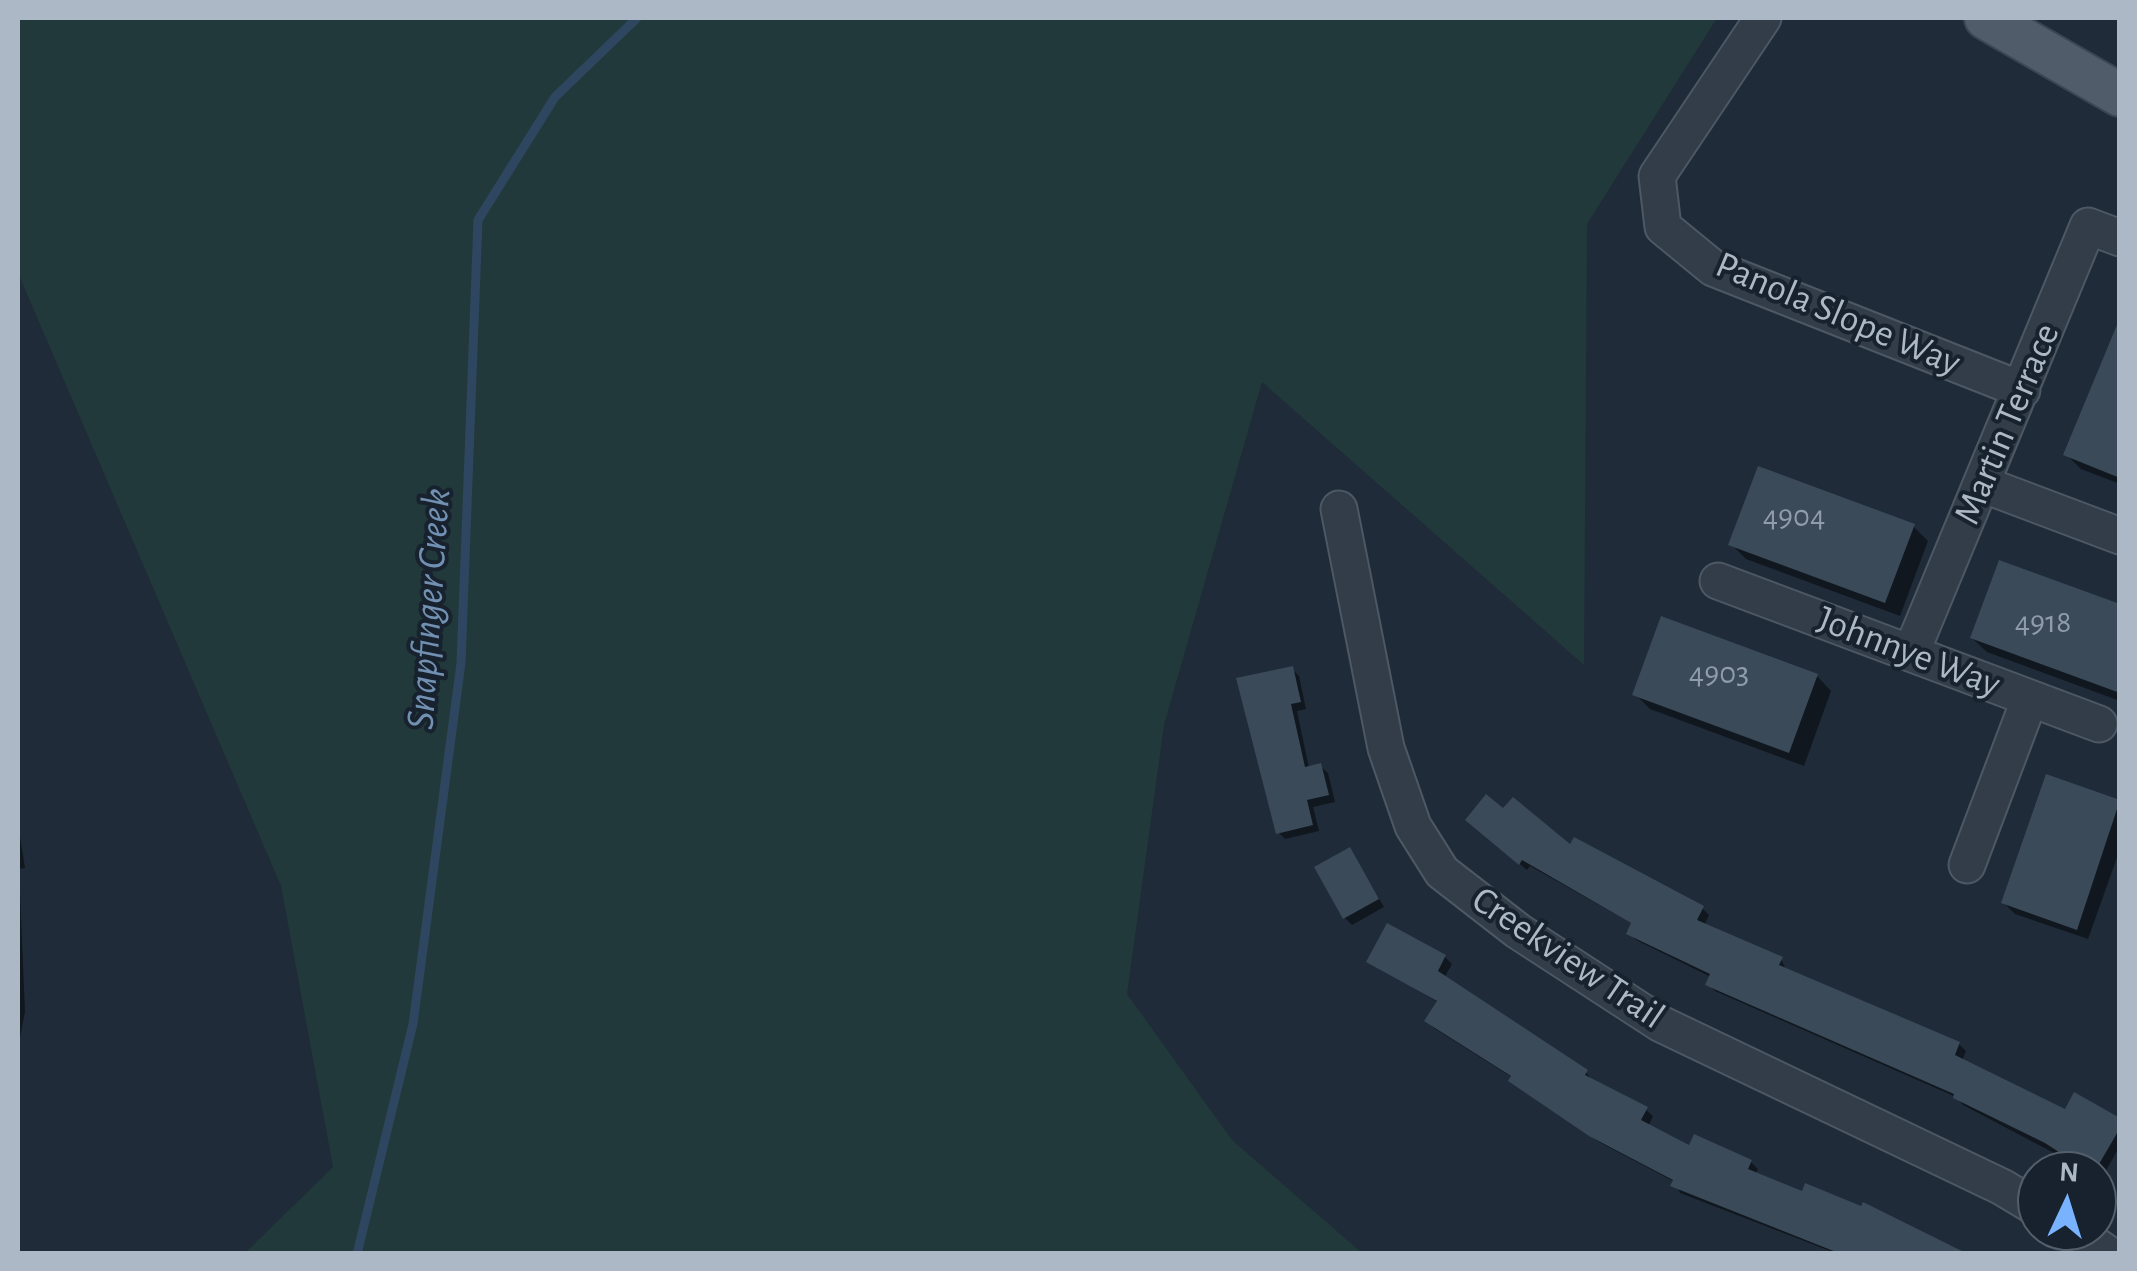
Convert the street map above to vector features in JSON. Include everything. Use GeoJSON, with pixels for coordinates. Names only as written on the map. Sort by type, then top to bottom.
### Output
{"type":"FeatureCollection","features":[{"type":"Feature","properties":{"kind":"main road"},"geometry":{"type":"LineString","coordinates":[[1986,18],[2120,95]]}},
{"type":"Feature","properties":{"kind":"street","name":"Panola Slope Way"},"geometry":{"type":"LineString","coordinates":[[1763,18],[1657,176],[1663,227],[1713,268],[2022,390]]}},
{"type":"Feature","properties":{"kind":"street","name":"Martin Terrace"},"geometry":{"type":"LineString","coordinates":[[1911,653],[2088,226],[2120,238]]}},
{"type":"Feature","properties":{"kind":"street"},"geometry":{"type":"LineString","coordinates":[[1982,484],[2120,536]]}},
{"type":"Feature","properties":{"kind":"street","name":"Creekview Trail"},"geometry":{"type":"LineString","coordinates":[[1339,509],[1386,748],[1413,826],[1442,872],[1518,931],[1661,1024],[2017,1196]]}},
{"type":"Feature","properties":{"kind":"street","name":"Johnnye Way"},"geometry":{"type":"LineString","coordinates":[[1718,582],[2099,724]]}},
{"type":"Feature","properties":{"kind":"street"},"geometry":{"type":"LineString","coordinates":[[1967,865],[2030,698]]}},
{"type":"Feature","properties":{"kind":"green space"},"geometry":{"type":"Polygon","coordinates":[[[20,18],[1717,18],[1587,224],[1584,665],[1262,382],[1164,725],[1127,994],[1232,1140],[1362,1253],[245,1253],[333,1167],[281,886],[18,273],[20,18]]]}},
{"type":"Feature","properties":{"kind":"building"},"geometry":{"type":"Polygon","coordinates":[[[2120,320],[2120,478],[2063,455],[2120,320]]]}},
{"type":"Feature","properties":{"kind":"building"},"geometry":{"type":"Polygon","coordinates":[[[1758,466],[1915,524],[1885,603],[1728,545],[1758,466]]]}},
{"type":"Feature","properties":{"kind":"building"},"geometry":{"type":"Polygon","coordinates":[[[1999,560],[2120,604],[2120,693],[1970,638],[1999,560]]]}},
{"type":"Feature","properties":{"kind":"building"},"geometry":{"type":"Polygon","coordinates":[[[1661,616],[1818,674],[1789,753],[1632,695],[1661,616]]]}},
{"type":"Feature","properties":{"kind":"building"},"geometry":{"type":"Polygon","coordinates":[[[1293,666],[1301,702],[1291,704],[1305,767],[1321,763],[1329,795],[1307,800],[1313,825],[1276,834],[1236,678],[1293,666]]]}},
{"type":"Feature","properties":{"kind":"building"},"geometry":{"type":"Polygon","coordinates":[[[2046,774],[2120,800],[2077,930],[2001,903],[2046,774]]]}},
{"type":"Feature","properties":{"kind":"building"},"geometry":{"type":"Polygon","coordinates":[[[1486,794],[1503,808],[1513,797],[1570,844],[1574,837],[1704,906],[1697,920],[1783,957],[1779,965],[1960,1042],[1955,1055],[2065,1109],[2074,1092],[2120,1118],[2120,1128],[2107,1151],[2057,1151],[1953,1098],[1954,1094],[1705,985],[1710,974],[1626,934],[1631,923],[1522,860],[1519,865],[1465,820],[1486,794]]]}},
{"type":"Feature","properties":{"kind":"building"},"geometry":{"type":"Polygon","coordinates":[[[1350,847],[1379,899],[1343,919],[1314,867],[1350,847]]]}},
{"type":"Feature","properties":{"kind":"building"},"geometry":{"type":"Polygon","coordinates":[[[1387,923],[1446,955],[1438,971],[1588,1070],[1585,1075],[1648,1107],[1641,1120],[1689,1145],[1694,1134],[1752,1160],[1748,1169],[1802,1191],[1805,1183],[1861,1206],[1863,1202],[1968,1254],[1841,1254],[1670,1186],[1673,1180],[1589,1136],[1508,1081],[1511,1076],[1424,1021],[1437,1001],[1366,962],[1387,923]]]}},
{"type":"Feature","properties":{"kind":"waterway","name":"Snapfinger Creek"},"geometry":{"type":"LineString","coordinates":[[357,1254],[413,1024],[461,663],[478,220],[555,97],[637,18]]}}]}
